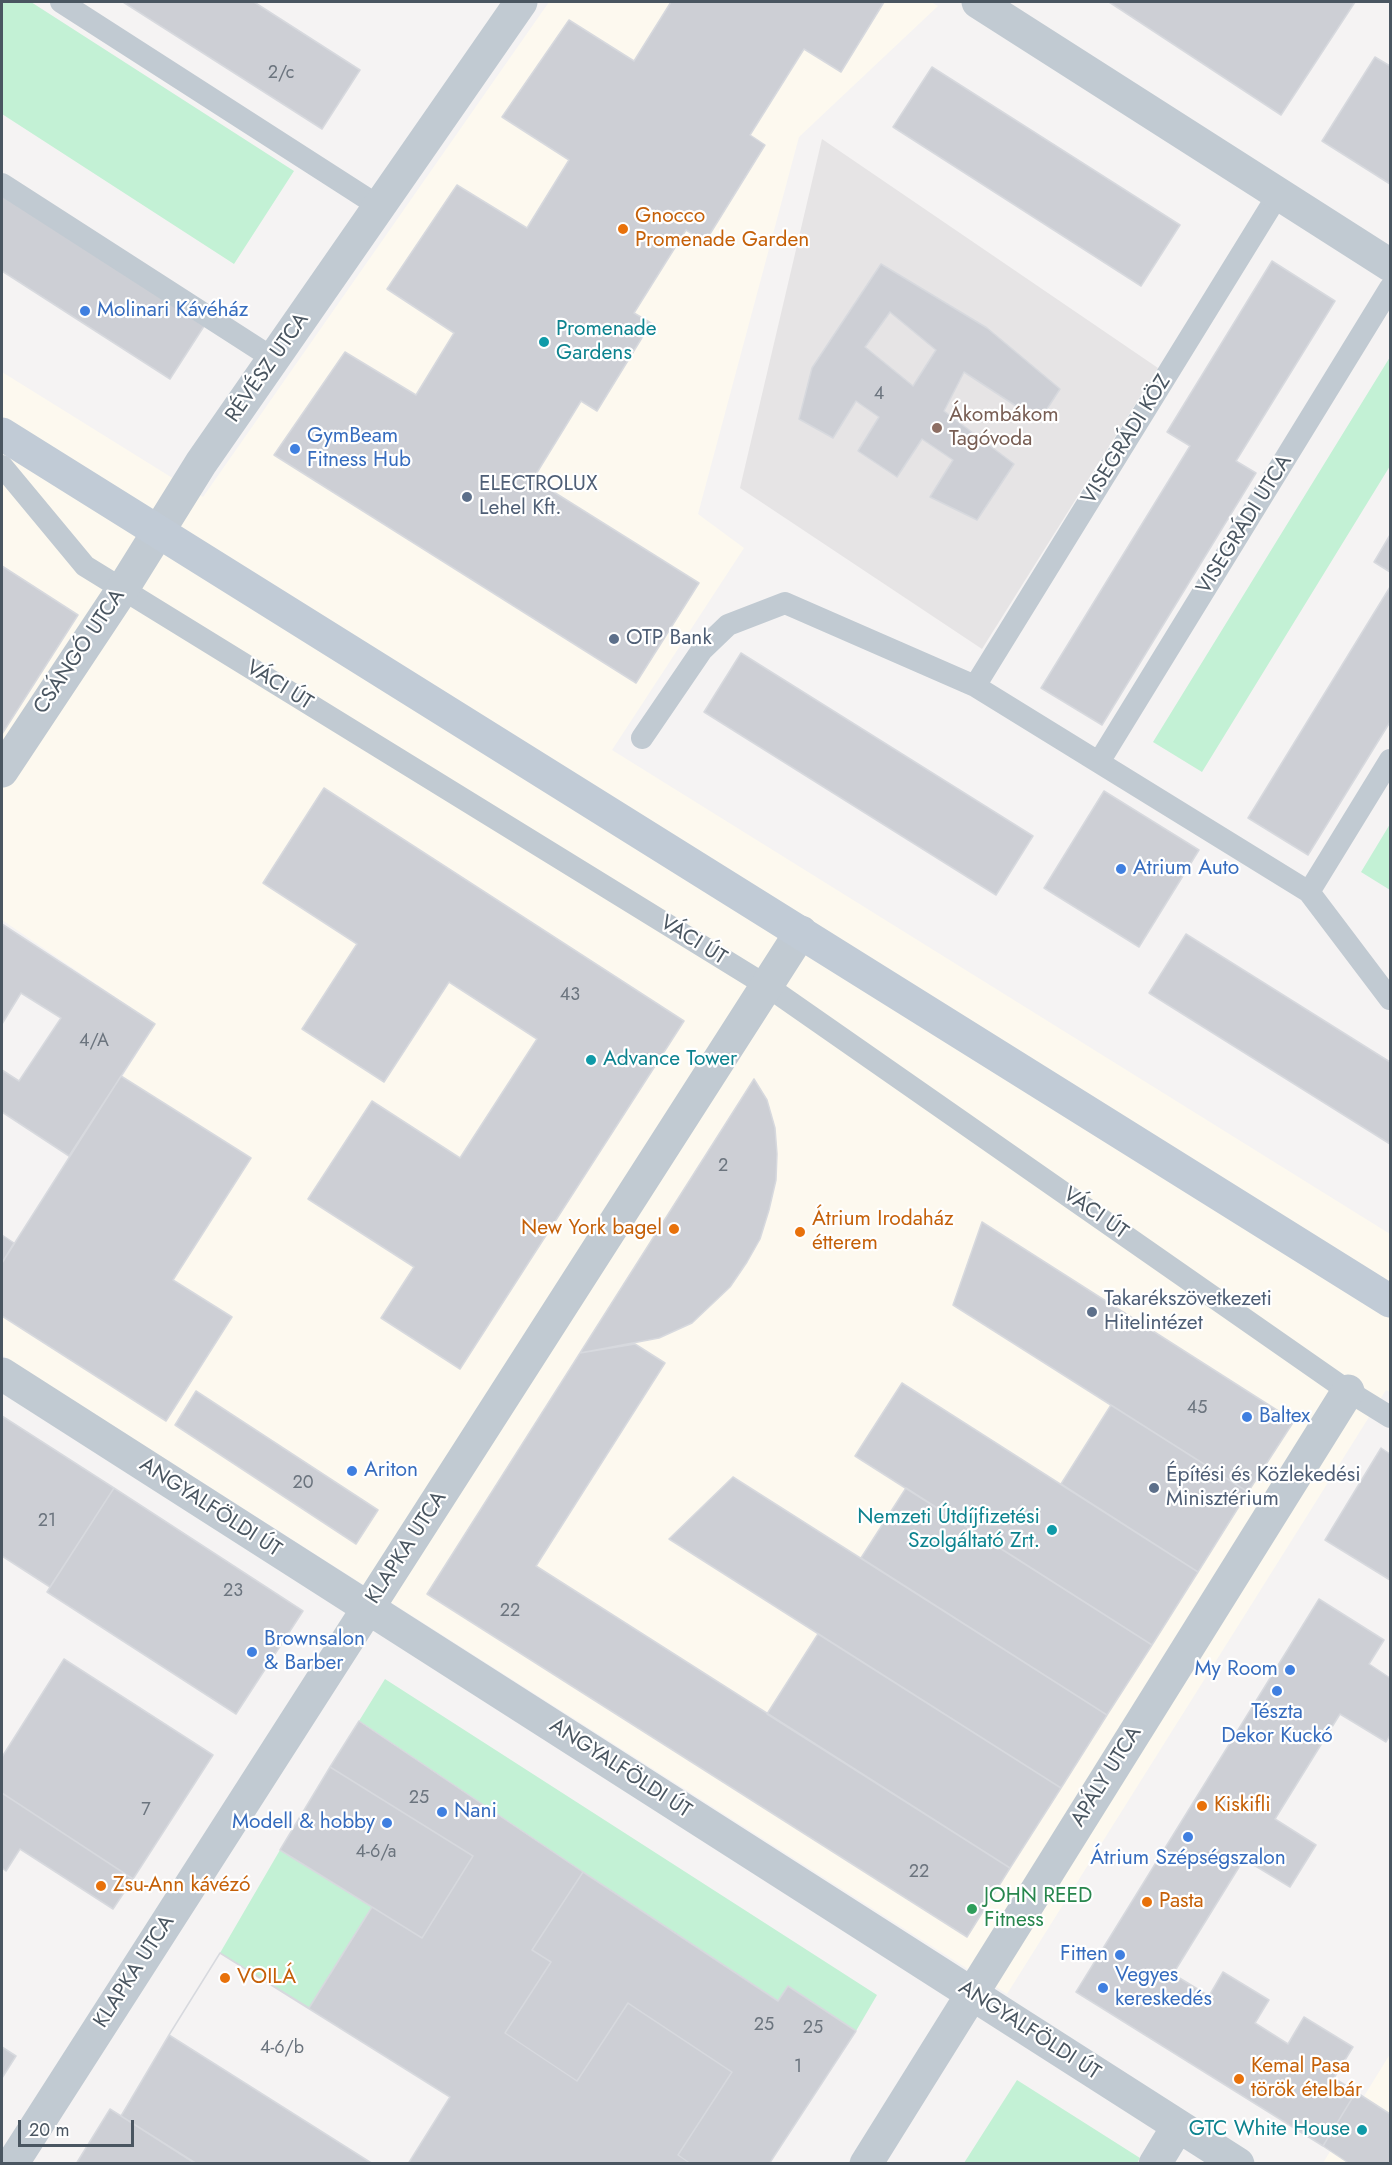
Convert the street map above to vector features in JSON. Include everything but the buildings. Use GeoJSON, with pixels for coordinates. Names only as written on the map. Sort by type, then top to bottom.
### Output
{"type":"FeatureCollection","features":[{"type":"Feature","properties":{"kind":"main road"},"geometry":{"type":"LineString","coordinates":[[2,434],[1390,1301]]}},
{"type":"Feature","properties":{"kind":"street","name":"RÉVÉSZ UTCA"},"geometry":{"type":"LineString","coordinates":[[159,532],[201,463],[521,2]]}},
{"type":"Feature","properties":{"kind":"street"},"geometry":{"type":"LineString","coordinates":[[978,2],[1390,265]]}},
{"type":"Feature","properties":{"kind":"street","name":"CSÁNGÓ UTCA"},"geometry":{"type":"LineString","coordinates":[[2,771],[159,532]]}},
{"type":"Feature","properties":{"kind":"street","name":"KLAPKA UTCA"},"geometry":{"type":"LineString","coordinates":[[12,2163],[801,932]]}},
{"type":"Feature","properties":{"kind":"street","name":"ANGYALFÖLDI ÚT"},"geometry":{"type":"LineString","coordinates":[[2,1374],[1238,2163]]}},
{"type":"Feature","properties":{"kind":"street","name":"APÁLY UTCA"},"geometry":{"type":"LineString","coordinates":[[866,2163],[1348,1391]]}},
{"type":"Feature","properties":{"kind":"street"},"geometry":{"type":"LineString","coordinates":[[1155,2163],[1178,2126]]}},
{"type":"Feature","properties":{"kind":"lane"},"geometry":{"type":"LineString","coordinates":[[61,2],[380,207]]}},
{"type":"Feature","properties":{"kind":"lane"},"geometry":{"type":"LineString","coordinates":[[2,184],[274,359]]}},
{"type":"Feature","properties":{"kind":"lane","name":"VISEGRÁDI KÖZ"},"geometry":{"type":"LineString","coordinates":[[975,686],[1086,494],[1279,194]]}},
{"type":"Feature","properties":{"kind":"lane","name":"VISEGRÁDI UTCA"},"geometry":{"type":"LineString","coordinates":[[1099,762],[1390,288]]}},
{"type":"Feature","properties":{"kind":"lane","name":"VÁCI ÚT"},"geometry":{"type":"LineString","coordinates":[[2,466],[85,566],[767,986],[1348,1391],[1390,1417]]}},
{"type":"Feature","properties":{"kind":"lane"},"geometry":{"type":"LineString","coordinates":[[642,738],[702,650],[728,625],[784,603],[975,686],[1309,892],[1390,999]]}},
{"type":"Feature","properties":{"kind":"lane"},"geometry":{"type":"LineString","coordinates":[[1309,892],[1390,760]]}},
{"type":"Feature","properties":{"kind":"shaded area"},"geometry":{"type":"Polygon","coordinates":[[[549,2],[931,2],[938,6],[799,137],[698,514],[744,548],[612,750],[1390,1234],[1390,1392],[1386,1390],[1007,1994],[2,1355],[2,1272],[155,1024],[2,920],[2,372],[203,497],[549,2]]]}},
{"type":"Feature","properties":{"kind":"shaded area","name":"Ákombákom Tagóvoda"},"geometry":{"type":"Polygon","coordinates":[[[822,139],[1158,368],[982,649],[740,488],[822,139]]]}},
{"type":"Feature","properties":{"kind":"shaded area","name":"GTC White House"},"geometry":{"type":"Polygon","coordinates":[[[1390,2054],[1390,2163],[1323,2163],[1390,2054]]]}},
{"type":"Feature","properties":{"kind":"green space"},"geometry":{"type":"Polygon","coordinates":[[[2,2],[31,2],[294,171],[234,264],[2,114],[2,2]]]}},
{"type":"Feature","properties":{"kind":"green space"},"geometry":{"type":"Polygon","coordinates":[[[1390,357],[1390,466],[1202,772],[1153,742],[1390,357]]]}},
{"type":"Feature","properties":{"kind":"green space"},"geometry":{"type":"Polygon","coordinates":[[[1390,824],[1390,890],[1361,872],[1390,824]]]}},
{"type":"Feature","properties":{"kind":"green space"},"geometry":{"type":"Polygon","coordinates":[[[385,1679],[877,1995],[856,2031],[778,2001],[359,1721],[385,1679]]]}},
{"type":"Feature","properties":{"kind":"green space"},"geometry":{"type":"Polygon","coordinates":[[[280,1850],[372,1907],[309,2008],[220,1953],[280,1850]]]}},
{"type":"Feature","properties":{"kind":"green space"},"geometry":{"type":"Polygon","coordinates":[[[1017,2080],[1140,2158],[1137,2163],[964,2163],[1017,2080]]]}},
{"type":"Feature","properties":{"kind":"place","name":"Gnocco Promenade Garden"},"geometry":{"type":"Point","coordinates":[623,229]}},
{"type":"Feature","properties":{"kind":"place","name":"Molinari Kávéház"},"geometry":{"type":"Point","coordinates":[85,311]}},
{"type":"Feature","properties":{"kind":"place","name":"Promenade Gardens"},"geometry":{"type":"Point","coordinates":[544,342]}},
{"type":"Feature","properties":{"kind":"place","name":"Ákombákom Tagóvoda"},"geometry":{"type":"Point","coordinates":[937,428]}},
{"type":"Feature","properties":{"kind":"place","name":"GymBeam Fitness Hub"},"geometry":{"type":"Point","coordinates":[295,449]}},
{"type":"Feature","properties":{"kind":"place","name":"ELECTROLUX Lehel Kft."},"geometry":{"type":"Point","coordinates":[467,497]}},
{"type":"Feature","properties":{"kind":"place","name":"OTP Bank"},"geometry":{"type":"Point","coordinates":[614,639]}},
{"type":"Feature","properties":{"kind":"place","name":"Atrium Auto"},"geometry":{"type":"Point","coordinates":[1121,869]}},
{"type":"Feature","properties":{"kind":"place","name":"Advance Tower"},"geometry":{"type":"Point","coordinates":[591,1060]}},
{"type":"Feature","properties":{"kind":"place","name":"New York bagel"},"geometry":{"type":"Point","coordinates":[674,1229]}},
{"type":"Feature","properties":{"kind":"place","name":"Átrium Irodaház étterem"},"geometry":{"type":"Point","coordinates":[800,1232]}},
{"type":"Feature","properties":{"kind":"place","name":"Takarékszövetkezeti Hitelintézet"},"geometry":{"type":"Point","coordinates":[1092,1312]}},
{"type":"Feature","properties":{"kind":"place","name":"Baltex"},"geometry":{"type":"Point","coordinates":[1247,1417]}},
{"type":"Feature","properties":{"kind":"place","name":"Ariton"},"geometry":{"type":"Point","coordinates":[352,1471]}},
{"type":"Feature","properties":{"kind":"place","name":"Építési és Közlekedési Minisztérium"},"geometry":{"type":"Point","coordinates":[1154,1488]}},
{"type":"Feature","properties":{"kind":"place","name":"Nemzeti Útdíjfizetési Szolgáltató Zrt."},"geometry":{"type":"Point","coordinates":[1052,1530]}},
{"type":"Feature","properties":{"kind":"place","name":"Brownsalon & Barber"},"geometry":{"type":"Point","coordinates":[252,1652]}},
{"type":"Feature","properties":{"kind":"place","name":"My Room"},"geometry":{"type":"Point","coordinates":[1290,1670]}},
{"type":"Feature","properties":{"kind":"place","name":"Tészta Dekor Kuckó"},"geometry":{"type":"Point","coordinates":[1277,1691]}},
{"type":"Feature","properties":{"kind":"place","name":"Kiskifli"},"geometry":{"type":"Point","coordinates":[1202,1806]}},
{"type":"Feature","properties":{"kind":"place","name":"Nani"},"geometry":{"type":"Point","coordinates":[442,1812]}},
{"type":"Feature","properties":{"kind":"place","name":"Modell & hobby"},"geometry":{"type":"Point","coordinates":[387,1823]}},
{"type":"Feature","properties":{"kind":"place","name":"Átrium Szépségszalon"},"geometry":{"type":"Point","coordinates":[1188,1837]}},
{"type":"Feature","properties":{"kind":"place","name":"Zsu-Ann kávézó"},"geometry":{"type":"Point","coordinates":[101,1886]}},
{"type":"Feature","properties":{"kind":"place","name":"Pasta"},"geometry":{"type":"Point","coordinates":[1147,1902]}},
{"type":"Feature","properties":{"kind":"place","name":"JOHN REED Fitness"},"geometry":{"type":"Point","coordinates":[972,1909]}},
{"type":"Feature","properties":{"kind":"place","name":"Fitten"},"geometry":{"type":"Point","coordinates":[1120,1955]}},
{"type":"Feature","properties":{"kind":"place","name":"VOILÁ"},"geometry":{"type":"Point","coordinates":[225,1978]}},
{"type":"Feature","properties":{"kind":"place","name":"Vegyes kereskedés"},"geometry":{"type":"Point","coordinates":[1103,1988]}},
{"type":"Feature","properties":{"kind":"place","name":"Kemal Pasa török ételbár"},"geometry":{"type":"Point","coordinates":[1239,2079]}},
{"type":"Feature","properties":{"kind":"place","name":"GTC White House"},"geometry":{"type":"Point","coordinates":[1362,2130]}}]}
